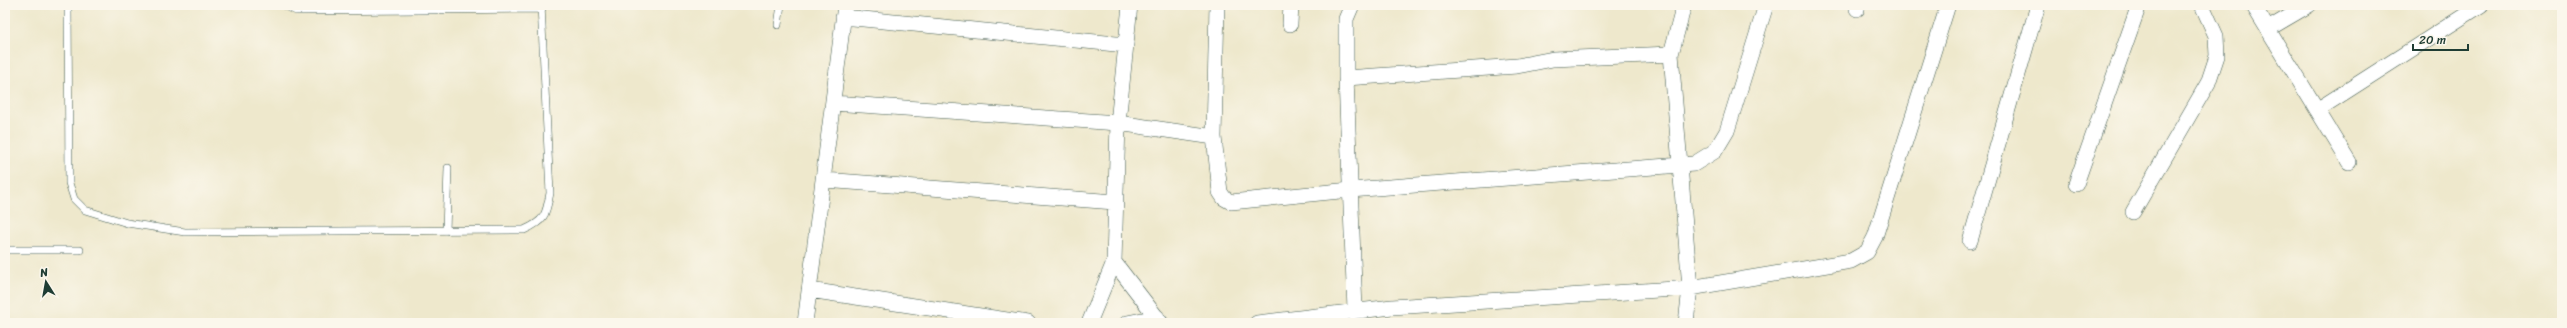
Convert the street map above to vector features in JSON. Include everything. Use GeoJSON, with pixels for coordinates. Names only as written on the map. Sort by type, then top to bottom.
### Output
{"type":"FeatureCollection","features":[{"type":"Feature","properties":{"kind":"street"},"geometry":{"type":"LineString","coordinates":[[1088,323],[1114,262],[1118,123],[1130,5]]}},
{"type":"Feature","properties":{"kind":"street"},"geometry":{"type":"LineString","coordinates":[[1217,5],[1214,137],[1220,192],[1224,198],[1231,202],[1350,190],[1694,164],[1715,151],[1727,131],[1766,5]]}},
{"type":"Feature","properties":{"kind":"street"},"geometry":{"type":"LineString","coordinates":[[1290,24],[1291,5]]}},
{"type":"Feature","properties":{"kind":"street"},"geometry":{"type":"LineString","coordinates":[[1352,5],[1346,19],[1346,78],[1355,310]]}},
{"type":"Feature","properties":{"kind":"street"},"geometry":{"type":"LineString","coordinates":[[1684,5],[1671,54],[1690,288],[1686,323]]}},
{"type":"Feature","properties":{"kind":"street"},"geometry":{"type":"LineString","coordinates":[[1257,323],[1355,310],[1690,288],[1850,260],[1867,252],[1875,237],[1948,5]]}},
{"type":"Feature","properties":{"kind":"street"},"geometry":{"type":"LineString","coordinates":[[1970,241],[2038,5]]}},
{"type":"Feature","properties":{"kind":"street"},"geometry":{"type":"LineString","coordinates":[[2076,184],[2140,5]]}},
{"type":"Feature","properties":{"kind":"street"},"geometry":{"type":"LineString","coordinates":[[2133,212],[2208,83],[2217,56],[2216,36],[2202,5]]}},
{"type":"Feature","properties":{"kind":"street"},"geometry":{"type":"LineString","coordinates":[[2253,5],[2349,162]]}},
{"type":"Feature","properties":{"kind":"street"},"geometry":{"type":"LineString","coordinates":[[2268,29],[2309,5]]}},
{"type":"Feature","properties":{"kind":"street"},"geometry":{"type":"LineString","coordinates":[[2317,110],[2481,5]]}},
{"type":"Feature","properties":{"kind":"street"},"geometry":{"type":"LineString","coordinates":[[804,323],[824,180],[844,11],[1126,45]]}},
{"type":"Feature","properties":{"kind":"street"},"geometry":{"type":"LineString","coordinates":[[1346,78],[1518,66],[1553,59],[1671,54]]}},
{"type":"Feature","properties":{"kind":"street"},"geometry":{"type":"LineString","coordinates":[[833,103],[1118,123],[1214,137]]}},
{"type":"Feature","properties":{"kind":"street"},"geometry":{"type":"LineString","coordinates":[[824,180],[1115,202]]}},
{"type":"Feature","properties":{"kind":"street"},"geometry":{"type":"LineString","coordinates":[[1114,262],[1159,320]]}},
{"type":"Feature","properties":{"kind":"street"},"geometry":{"type":"LineString","coordinates":[[809,290],[1028,323]]}},
{"type":"Feature","properties":{"kind":"street"},"geometry":{"type":"LineString","coordinates":[[1127,323],[1159,320]]}},
{"type":"Feature","properties":{"kind":"lane"},"geometry":{"type":"LineString","coordinates":[[68,5],[69,183],[74,199],[85,210],[127,223],[185,232],[524,230],[536,225],[546,215],[550,193],[541,7],[296,11],[284,5]]}},
{"type":"Feature","properties":{"kind":"lane"},"geometry":{"type":"LineString","coordinates":[[778,25],[781,5]]}},
{"type":"Feature","properties":{"kind":"lane"},"geometry":{"type":"LineString","coordinates":[[446,230],[448,168]]}},
{"type":"Feature","properties":{"kind":"lane"},"geometry":{"type":"LineString","coordinates":[[5,250],[80,250]]}}]}
